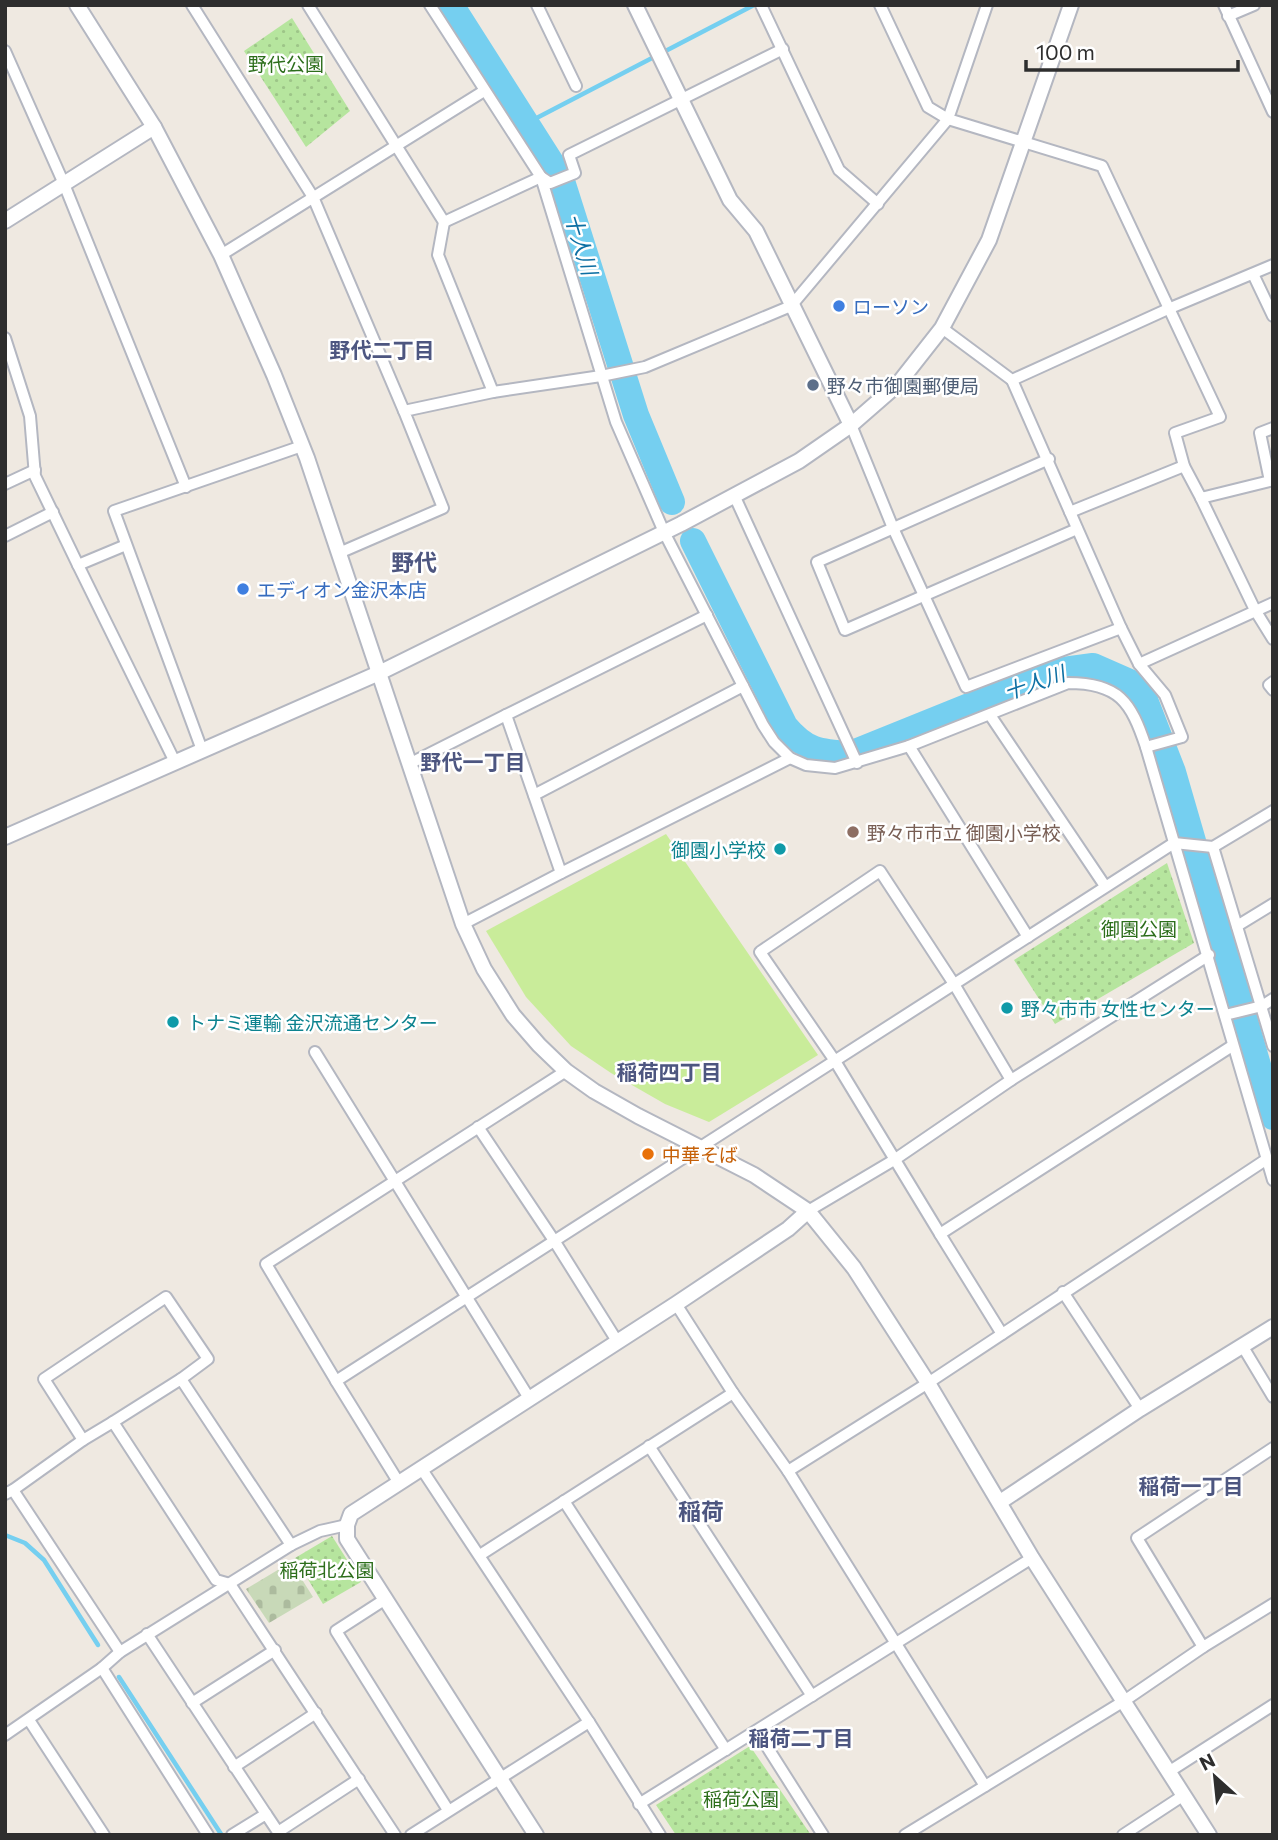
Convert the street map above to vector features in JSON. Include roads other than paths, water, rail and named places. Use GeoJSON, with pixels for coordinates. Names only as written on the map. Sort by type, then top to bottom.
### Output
{"type":"FeatureCollection","features":[{"type":"Feature","properties":{"kind":"street"},"geometry":{"type":"LineString","coordinates":[[77,5],[154,127],[222,255],[302,446],[411,763],[463,924],[484,969],[513,1015],[566,1071],[594,1091],[638,1116],[754,1175],[808,1212],[854,1268],[929,1383],[1032,1558],[1209,1835]]}},
{"type":"Feature","properties":{"kind":"street"},"geometry":{"type":"LineString","coordinates":[[192,5],[313,197],[443,508],[339,553]]}},
{"type":"Feature","properties":{"kind":"street"},"geometry":{"type":"LineString","coordinates":[[308,5],[444,222],[438,255],[493,393]]}},
{"type":"Feature","properties":{"kind":"street"},"geometry":{"type":"LineString","coordinates":[[430,5],[484,91],[546,180],[605,375],[615,422],[664,532],[763,725],[790,758],[806,765],[835,768],[855,759],[909,746],[1068,684],[1094,683],[1121,697],[1150,746],[1228,1014],[1232,1046],[1273,1180]]}},
{"type":"Feature","properties":{"kind":"street"},"geometry":{"type":"LineString","coordinates":[[537,5],[576,86]]}},
{"type":"Feature","properties":{"kind":"street"},"geometry":{"type":"LineString","coordinates":[[635,5],[730,200],[756,231],[851,425],[893,528],[966,687],[1121,628]]}},
{"type":"Feature","properties":{"kind":"street"},"geometry":{"type":"LineString","coordinates":[[880,5],[928,107],[948,119],[1102,166],[1220,417],[1175,433],[1184,466],[1255,610],[1273,639]]}},
{"type":"Feature","properties":{"kind":"street"},"geometry":{"type":"LineString","coordinates":[[404,411],[645,367],[791,306],[948,119],[987,5]]}},
{"type":"Feature","properties":{"kind":"street"},"geometry":{"type":"LineString","coordinates":[[5,838],[379,673],[664,532],[799,461],[851,425],[898,384],[942,328],[989,240],[1071,5]]}},
{"type":"Feature","properties":{"kind":"street"},"geometry":{"type":"LineString","coordinates":[[1254,5],[1226,11],[1273,112]]}},
{"type":"Feature","properties":{"kind":"street"},"geometry":{"type":"LineString","coordinates":[[762,6],[839,170],[878,204]]}},
{"type":"Feature","properties":{"kind":"street"},"geometry":{"type":"LineString","coordinates":[[444,222],[546,180],[575,173],[569,155],[783,49]]}},
{"type":"Feature","properties":{"kind":"street"},"geometry":{"type":"LineString","coordinates":[[5,51],[64,184],[186,487]]}},
{"type":"Feature","properties":{"kind":"street"},"geometry":{"type":"LineString","coordinates":[[222,255],[484,91]]}},
{"type":"Feature","properties":{"kind":"street"},"geometry":{"type":"LineString","coordinates":[[5,221],[154,127]]}},
{"type":"Feature","properties":{"kind":"street"},"geometry":{"type":"LineString","coordinates":[[1012,380],[1273,265]]}},
{"type":"Feature","properties":{"kind":"street"},"geometry":{"type":"LineString","coordinates":[[1253,274],[1273,316]]}},
{"type":"Feature","properties":{"kind":"street"},"geometry":{"type":"LineString","coordinates":[[942,328],[1012,380],[1121,628],[1139,664],[1165,695],[1182,737],[1150,746]]}},
{"type":"Feature","properties":{"kind":"street"},"geometry":{"type":"LineString","coordinates":[[5,338],[30,416],[35,476],[175,762]]}},
{"type":"Feature","properties":{"kind":"street"},"geometry":{"type":"LineString","coordinates":[[1201,498],[1272,484],[1260,433],[1273,428]]}},
{"type":"Feature","properties":{"kind":"street"},"geometry":{"type":"LineString","coordinates":[[202,750],[114,510],[302,446]]}},
{"type":"Feature","properties":{"kind":"street"},"geometry":{"type":"LineString","coordinates":[[1049,459],[817,562],[845,630],[1077,529]]}},
{"type":"Feature","properties":{"kind":"street"},"geometry":{"type":"LineString","coordinates":[[1070,512],[1184,466]]}},
{"type":"Feature","properties":{"kind":"street"},"geometry":{"type":"LineString","coordinates":[[5,484],[35,470]]}},
{"type":"Feature","properties":{"kind":"street"},"geometry":{"type":"LineString","coordinates":[[734,495],[855,759]]}},
{"type":"Feature","properties":{"kind":"street"},"geometry":{"type":"LineString","coordinates":[[5,536],[53,512]]}},
{"type":"Feature","properties":{"kind":"street"},"geometry":{"type":"LineString","coordinates":[[78,565],[126,545]]}},
{"type":"Feature","properties":{"kind":"street"},"geometry":{"type":"LineString","coordinates":[[1139,664],[1273,603]]}},
{"type":"Feature","properties":{"kind":"street"},"geometry":{"type":"LineString","coordinates":[[411,763],[707,615]]}},
{"type":"Feature","properties":{"kind":"street"},"geometry":{"type":"LineString","coordinates":[[1273,682],[1269,685],[1273,690]]}},
{"type":"Feature","properties":{"kind":"street"},"geometry":{"type":"LineString","coordinates":[[534,795],[743,686]]}},
{"type":"Feature","properties":{"kind":"street"},"geometry":{"type":"LineString","coordinates":[[506,715],[561,873]]}},
{"type":"Feature","properties":{"kind":"street"},"geometry":{"type":"LineString","coordinates":[[990,715],[1105,886]]}},
{"type":"Feature","properties":{"kind":"street"},"geometry":{"type":"LineString","coordinates":[[909,746],[1028,937]]}},
{"type":"Feature","properties":{"kind":"street"},"geometry":{"type":"LineString","coordinates":[[463,924],[790,758]]}},
{"type":"Feature","properties":{"kind":"street"},"geometry":{"type":"LineString","coordinates":[[336,1381],[1105,886],[1178,844],[1209,847],[1273,811]]}},
{"type":"Feature","properties":{"kind":"street"},"geometry":{"type":"LineString","coordinates":[[1209,847],[1237,926],[1256,1007],[1273,1046]]}},
{"type":"Feature","properties":{"kind":"street"},"geometry":{"type":"LineString","coordinates":[[1002,1334],[835,1061],[760,952],[880,871],[954,984],[1011,1080]]}},
{"type":"Feature","properties":{"kind":"street"},"geometry":{"type":"LineString","coordinates":[[1237,926],[1273,904]]}},
{"type":"Feature","properties":{"kind":"street"},"geometry":{"type":"LineString","coordinates":[[536,1835],[347,1539],[347,1525],[351,1514],[676,1304],[788,1229],[808,1212],[894,1160],[1011,1080],[1209,955]]}},
{"type":"Feature","properties":{"kind":"street"},"geometry":{"type":"LineString","coordinates":[[1228,1014],[1256,1007],[1273,999]]}},
{"type":"Feature","properties":{"kind":"street"},"geometry":{"type":"LineString","coordinates":[[940,1234],[1232,1046]]}},
{"type":"Feature","properties":{"kind":"street"},"geometry":{"type":"LineString","coordinates":[[315,1052],[529,1398]]}},
{"type":"Feature","properties":{"kind":"street"},"geometry":{"type":"LineString","coordinates":[[399,1483],[265,1264],[566,1071]]}},
{"type":"Feature","properties":{"kind":"street"},"geometry":{"type":"LineString","coordinates":[[478,1127],[617,1340]]}},
{"type":"Feature","properties":{"kind":"street"},"geometry":{"type":"LineString","coordinates":[[788,1471],[929,1383],[1267,1159]]}},
{"type":"Feature","properties":{"kind":"street"},"geometry":{"type":"LineString","coordinates":[[1063,1293],[1140,1409]]}},
{"type":"Feature","properties":{"kind":"street"},"geometry":{"type":"LineString","coordinates":[[83,1440],[44,1379],[166,1297],[208,1359],[83,1440],[9,1492],[120,1652]]}},
{"type":"Feature","properties":{"kind":"street"},"geometry":{"type":"LineString","coordinates":[[676,1304],[733,1393],[788,1471],[985,1786]]}},
{"type":"Feature","properties":{"kind":"street"},"geometry":{"type":"LineString","coordinates":[[1000,1502],[1140,1409],[1273,1327]]}},
{"type":"Feature","properties":{"kind":"street"},"geometry":{"type":"LineString","coordinates":[[1243,1347],[1273,1397]]}},
{"type":"Feature","properties":{"kind":"street"},"geometry":{"type":"LineString","coordinates":[[181,1378],[291,1545]]}},
{"type":"Feature","properties":{"kind":"street"},"geometry":{"type":"LineString","coordinates":[[480,1555],[733,1393]]}},
{"type":"Feature","properties":{"kind":"street"},"geometry":{"type":"LineString","coordinates":[[113,1422],[216,1580],[230,1584],[395,1835]]}},
{"type":"Feature","properties":{"kind":"street"},"geometry":{"type":"LineString","coordinates":[[649,1446],[812,1696]]}},
{"type":"Feature","properties":{"kind":"street"},"geometry":{"type":"LineString","coordinates":[[1203,1647],[1138,1538],[1273,1448]]}},
{"type":"Feature","properties":{"kind":"street"},"geometry":{"type":"LineString","coordinates":[[421,1468],[589,1722],[660,1835]]}},
{"type":"Feature","properties":{"kind":"street"},"geometry":{"type":"LineString","coordinates":[[564,1501],[726,1750]]}},
{"type":"Feature","properties":{"kind":"street"},"geometry":{"type":"LineString","coordinates":[[5,1734],[29,1720],[147,1634],[291,1545],[320,1531],[347,1525]]}},
{"type":"Feature","properties":{"kind":"street"},"geometry":{"type":"LineString","coordinates":[[639,1804],[1032,1558]]}},
{"type":"Feature","properties":{"kind":"street"},"geometry":{"type":"LineString","coordinates":[[384,1600],[336,1631],[449,1810]]}},
{"type":"Feature","properties":{"kind":"street"},"geometry":{"type":"LineString","coordinates":[[905,1835],[1124,1701],[1203,1647],[1273,1604]]}},
{"type":"Feature","properties":{"kind":"street"},"geometry":{"type":"LineString","coordinates":[[147,1634],[279,1833],[359,1779]]}},
{"type":"Feature","properties":{"kind":"street"},"geometry":{"type":"LineString","coordinates":[[192,1703],[275,1650]]}},
{"type":"Feature","properties":{"kind":"street"},"geometry":{"type":"LineString","coordinates":[[102,1668],[208,1835]]}},
{"type":"Feature","properties":{"kind":"street"},"geometry":{"type":"LineString","coordinates":[[1170,1771],[1273,1705]]}},
{"type":"Feature","properties":{"kind":"street"},"geometry":{"type":"LineString","coordinates":[[234,1767],[316,1713]]}},
{"type":"Feature","properties":{"kind":"street"},"geometry":{"type":"LineString","coordinates":[[29,1720],[104,1835]]}},
{"type":"Feature","properties":{"kind":"street"},"geometry":{"type":"LineString","coordinates":[[411,1835],[589,1722]]}},
{"type":"Feature","properties":{"kind":"street"},"geometry":{"type":"LineString","coordinates":[[757,1731],[823,1835]]}},
{"type":"Feature","properties":{"kind":"street"},"geometry":{"type":"LineString","coordinates":[[1124,1835],[1184,1795]]}},
{"type":"Feature","properties":{"kind":"street"},"geometry":{"type":"LineString","coordinates":[[232,1835],[266,1814]]}},
{"type":"Feature","properties":{"kind":"waterway","name":"十人川"},"geometry":{"type":"LineString","coordinates":[[451,5],[561,178],[636,415],[672,502]]}},
{"type":"Feature","properties":{"kind":"waterway"},"geometry":{"type":"LineString","coordinates":[[527,123],[754,5]]}},
{"type":"Feature","properties":{"kind":"waterway","name":"十人川"},"geometry":{"type":"LineString","coordinates":[[693,541],[785,726],[800,741],[814,749],[850,754],[1056,671],[1093,666],[1134,684],[1145,700],[1173,772],[1273,1117]]}},
{"type":"Feature","properties":{"kind":"waterway"},"geometry":{"type":"LineString","coordinates":[[5,1535],[25,1543],[44,1560],[98,1645]]}},
{"type":"Feature","properties":{"kind":"waterway"},"geometry":{"type":"LineString","coordinates":[[119,1677],[221,1834]]}},
{"type":"Feature","properties":{"kind":"place","name":"ローソン"},"geometry":{"type":"Point","coordinates":[839,306]}},
{"type":"Feature","properties":{"kind":"place","name":"野々市御園郵便局"},"geometry":{"type":"Point","coordinates":[813,385]}},
{"type":"Feature","properties":{"kind":"place","name":"エディオン金沢本店"},"geometry":{"type":"Point","coordinates":[243,589]}},
{"type":"Feature","properties":{"kind":"place","name":"野々市市立 御園小学校"},"geometry":{"type":"Point","coordinates":[853,832]}},
{"type":"Feature","properties":{"kind":"place","name":"御園小学校"},"geometry":{"type":"Point","coordinates":[780,849]}},
{"type":"Feature","properties":{"kind":"place","name":"野々市市 女性センター"},"geometry":{"type":"Point","coordinates":[1007,1008]}},
{"type":"Feature","properties":{"kind":"place","name":"トナミ運輸 金沢流通センター"},"geometry":{"type":"Point","coordinates":[173,1022]}},
{"type":"Feature","properties":{"kind":"place","name":"中華そば"},"geometry":{"type":"Point","coordinates":[648,1154]}},
{"type":"Feature","properties":{"kind":"district","name":"野代二丁目"},"geometry":{"type":"Point","coordinates":[382,349]}},
{"type":"Feature","properties":{"kind":"district","name":"野代"},"geometry":{"type":"Point","coordinates":[414,562]}},
{"type":"Feature","properties":{"kind":"district","name":"野代一丁目"},"geometry":{"type":"Point","coordinates":[473,761]}},
{"type":"Feature","properties":{"kind":"district","name":"稲荷四丁目"},"geometry":{"type":"Point","coordinates":[669,1071]}},
{"type":"Feature","properties":{"kind":"district","name":"稲荷一丁目"},"geometry":{"type":"Point","coordinates":[1191,1485]}},
{"type":"Feature","properties":{"kind":"district","name":"稲荷"},"geometry":{"type":"Point","coordinates":[701,1511]}},
{"type":"Feature","properties":{"kind":"district","name":"稲荷二丁目"},"geometry":{"type":"Point","coordinates":[801,1737]}},
{"type":"Feature","properties":{"kind":"park label","name":"野代公園"},"geometry":{"type":"Point","coordinates":[286,63]}},
{"type":"Feature","properties":{"kind":"park label","name":"御園公園"},"geometry":{"type":"Point","coordinates":[1139,928]}},
{"type":"Feature","properties":{"kind":"park label","name":"稲荷北公園"},"geometry":{"type":"Point","coordinates":[327,1569]}},
{"type":"Feature","properties":{"kind":"park label","name":"稲荷公園"},"geometry":{"type":"Point","coordinates":[741,1798]}}]}
